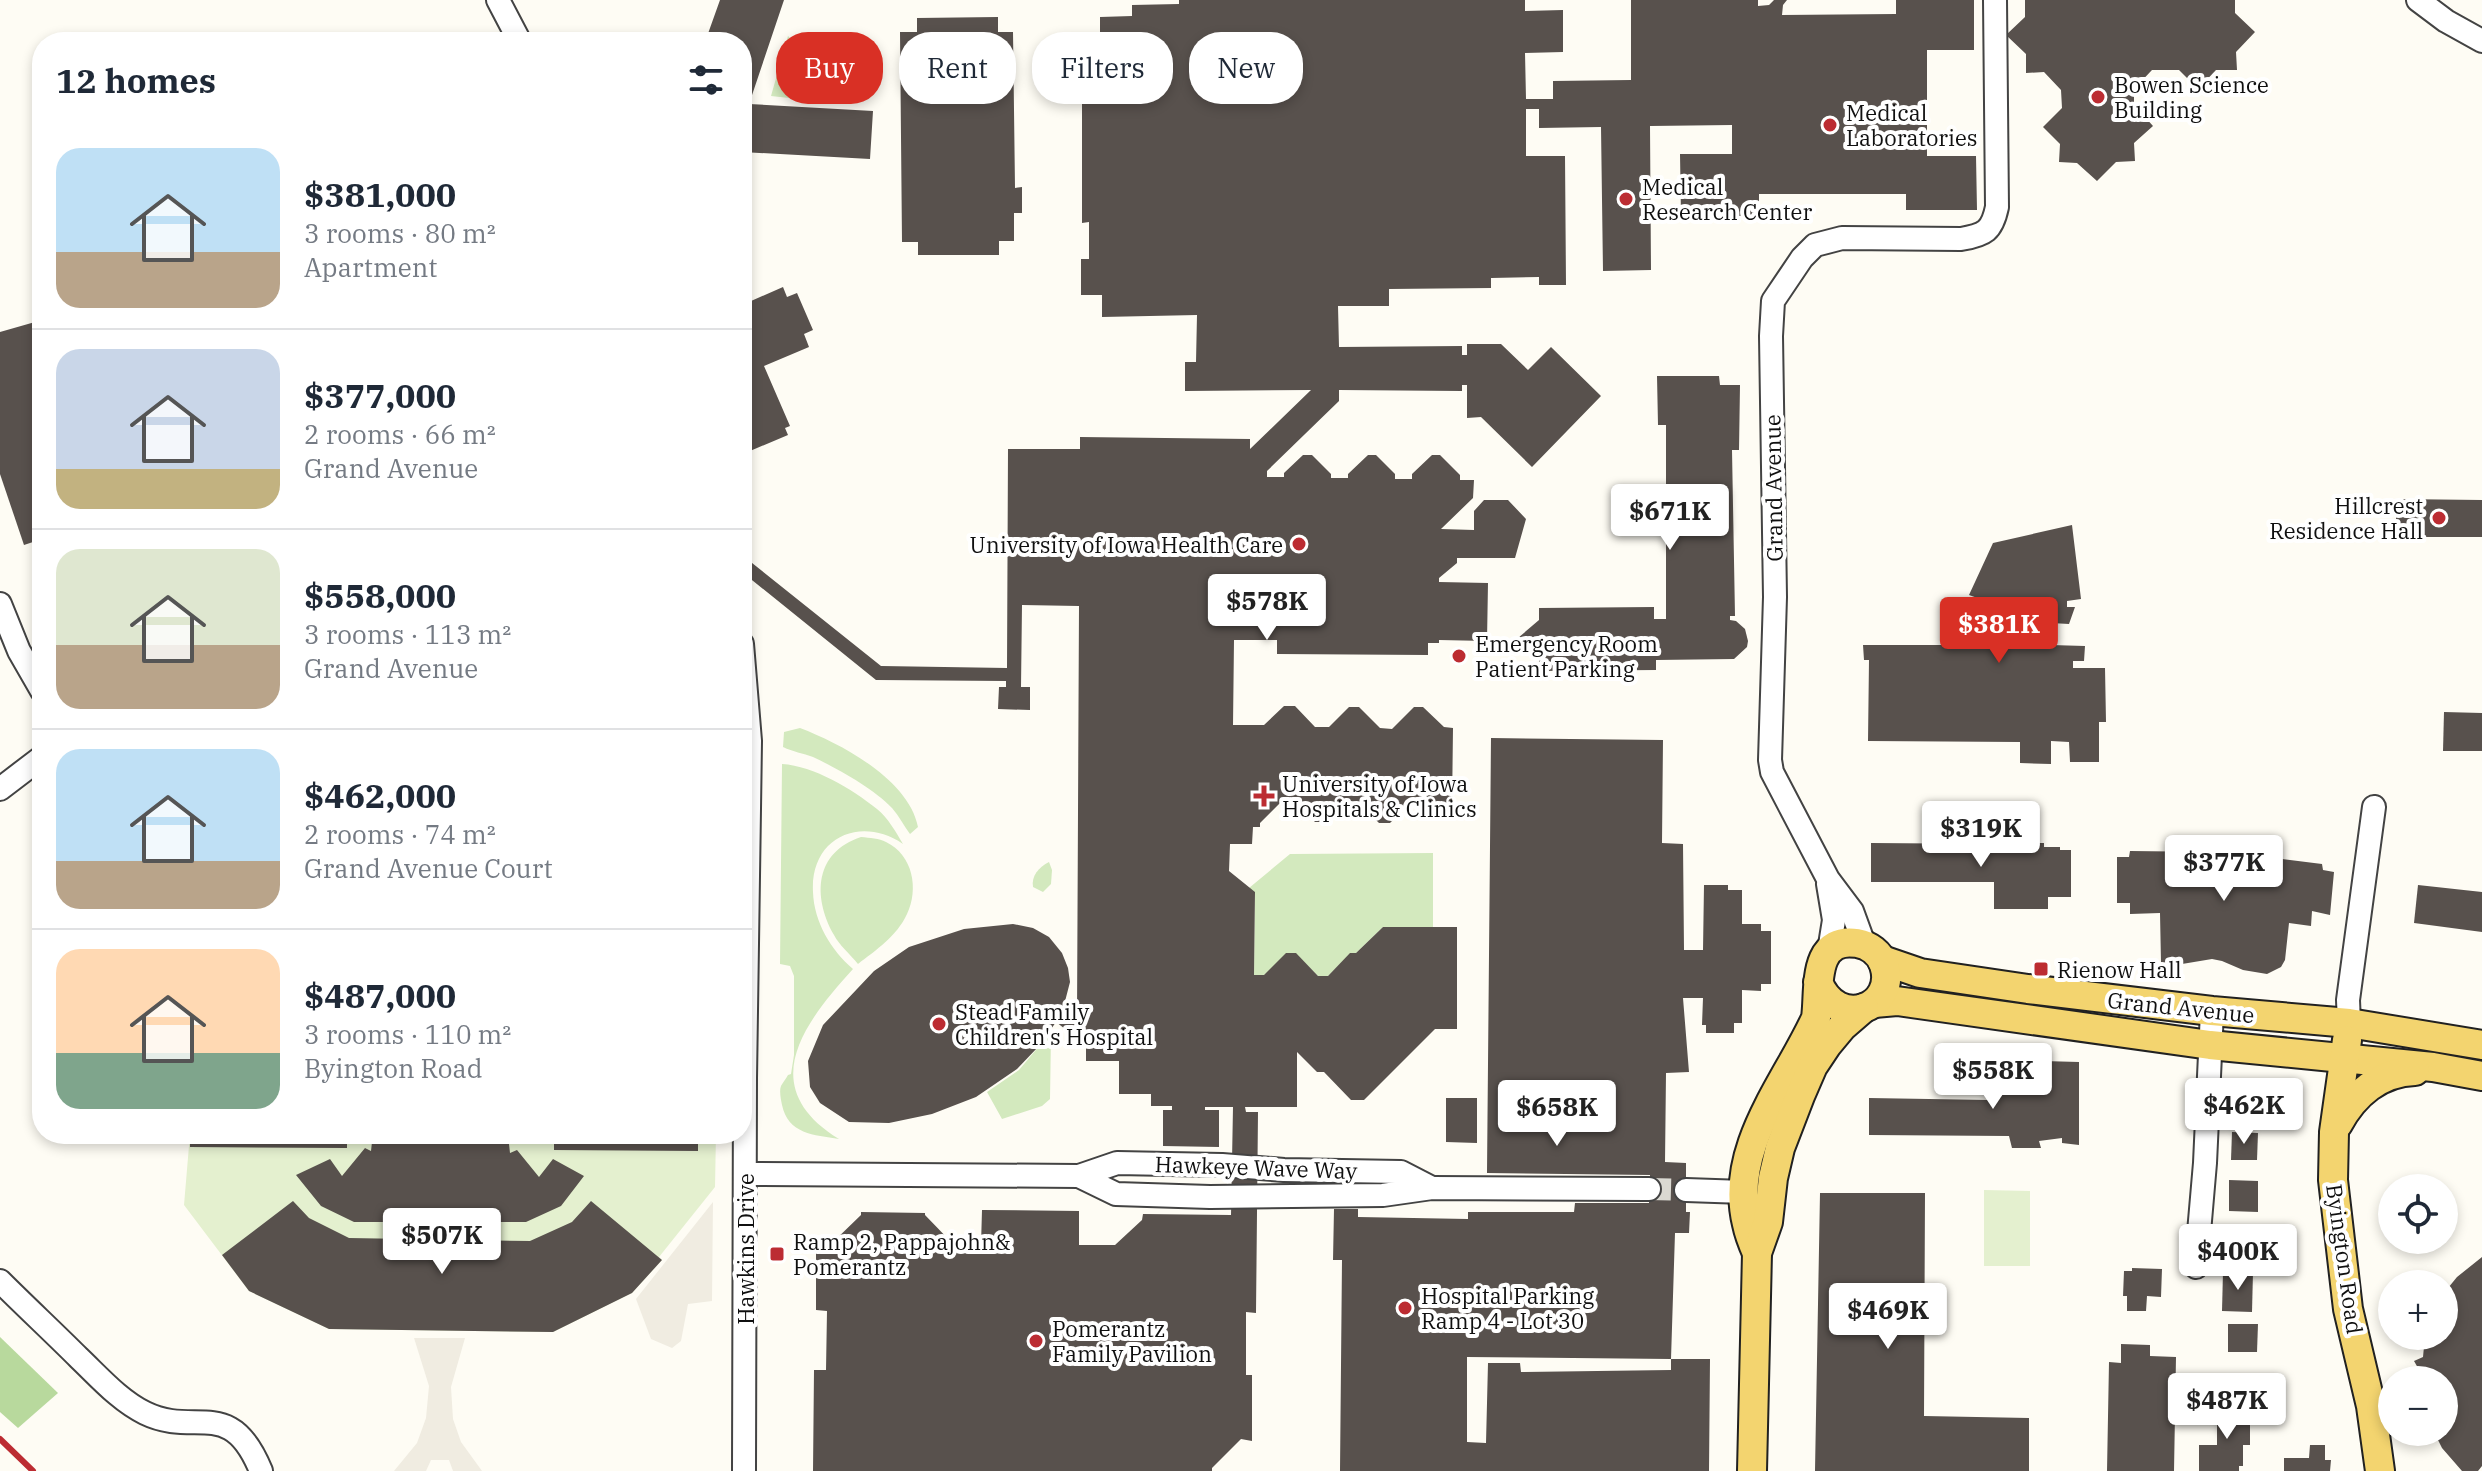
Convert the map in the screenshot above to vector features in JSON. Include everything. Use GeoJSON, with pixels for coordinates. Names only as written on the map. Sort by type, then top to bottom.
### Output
{"type":"FeatureCollection","features":[{"type":"Feature","properties":{"kind":"main road"},"geometry":{"type":"LineString","coordinates":[[1752,1471],[1757,1253],[1768,1222],[1780,1148],[1813,1066],[1842,1027],[1869,1005],[1885,984],[1886,972],[1873,952],[1852,942],[1839,944],[1829,951],[1819,966],[1816,1018],[1767,1105],[1756,1132],[1744,1192],[1746,1222],[1757,1253]]}},
{"type":"Feature","properties":{"kind":"main road","name":"Grand Avenue"},"geometry":{"type":"LineString","coordinates":[[1873,952],[1900,967],[1942,976],[2212,1011],[2349,1023],[2482,1045]]}},
{"type":"Feature","properties":{"kind":"main road"},"geometry":{"type":"LineString","coordinates":[[1818,982],[1823,995],[1838,1007],[1853,1010],[1869,1005]]}},
{"type":"Feature","properties":{"kind":"main road","name":"Grand Avenue"},"geometry":{"type":"LineString","coordinates":[[1869,1005],[1897,1001],[2210,1045],[2482,1076]]}},
{"type":"Feature","properties":{"kind":"main road","name":"Byington Road"},"geometry":{"type":"LineString","coordinates":[[2349,1023],[2334,1132],[2333,1180],[2346,1298],[2371,1406],[2380,1471]]}},
{"type":"Feature","properties":{"kind":"main road"},"geometry":{"type":"LineString","coordinates":[[2334,1132],[2349,1104],[2380,1080],[2408,1072],[2450,1070]]}},
{"type":"Feature","properties":{"kind":"street"},"geometry":{"type":"LineString","coordinates":[[498,0],[515,32]]}},
{"type":"Feature","properties":{"kind":"street","name":"Grand Avenue"},"geometry":{"type":"LineString","coordinates":[[1873,952],[1852,911],[1828,879],[1772,772],[1770,760],[1775,597],[1773,301],[1794,268],[1815,245],[1842,238],[1961,239],[1986,232],[1994,221],[1997,207],[1995,0]]}},
{"type":"Feature","properties":{"kind":"street"},"geometry":{"type":"LineString","coordinates":[[2418,0],[2446,21],[2482,41]]}},
{"type":"Feature","properties":{"kind":"street"},"geometry":{"type":"LineString","coordinates":[[0,604],[32,674]]}},
{"type":"Feature","properties":{"kind":"street"},"geometry":{"type":"LineString","coordinates":[[0,789],[32,765]]}},
{"type":"Feature","properties":{"kind":"street","name":"Byington Road"},"geometry":{"type":"LineString","coordinates":[[2349,1023],[2348,1000],[2374,807]]}},
{"type":"Feature","properties":{"kind":"street","name":"Grand Avenue"},"geometry":{"type":"LineString","coordinates":[[1828,879],[1834,920],[1829,951]]}},
{"type":"Feature","properties":{"kind":"street"},"geometry":{"type":"LineString","coordinates":[[2196,1267],[2205,1163],[2212,1011]]}},
{"type":"Feature","properties":{"kind":"street","name":"Hawkins Drive"},"geometry":{"type":"LineString","coordinates":[[744,1471],[745,1144]]}},
{"type":"Feature","properties":{"kind":"street","name":"Hawkeye Wave Way"},"geometry":{"type":"LineString","coordinates":[[745,1174],[1079,1176],[1117,1163],[1222,1165],[1284,1170],[1401,1172],[1432,1188]]}},
{"type":"Feature","properties":{"kind":"street","name":"Hawkeye Wave Way"},"geometry":{"type":"LineString","coordinates":[[1079,1176],[1116,1194],[1210,1197],[1383,1195],[1432,1188],[1649,1189]]}},
{"type":"Feature","properties":{"kind":"street"},"geometry":{"type":"LineString","coordinates":[[1686,1190],[1744,1192]]}},
{"type":"Feature","properties":{"kind":"street"},"geometry":{"type":"LineString","coordinates":[[0,1281],[133,1407],[165,1419],[214,1422],[230,1429],[244,1440],[261,1471]]}},
{"type":"Feature","properties":{"kind":"green space"},"geometry":{"type":"Polygon","coordinates":[[[776,78],[776,97],[771,96],[776,78]]]}},
{"type":"Feature","properties":{"kind":"green space"},"geometry":{"type":"Polygon","coordinates":[[[800,728],[853,754],[888,779],[912,810],[918,827],[910,834],[892,808],[865,786],[813,757],[783,747],[784,732],[800,728]]]}},
{"type":"Feature","properties":{"kind":"green space"},"geometry":{"type":"Polygon","coordinates":[[[782,764],[820,774],[856,794],[885,817],[903,844],[887,836],[855,832],[829,845],[814,873],[814,903],[820,925],[831,944],[853,969],[804,1033],[796,1055],[793,1077],[799,1098],[813,1119],[839,1139],[812,1134],[796,1127],[785,1115],[781,1098],[781,1086],[791,1074],[794,1055],[794,976],[790,966],[780,964],[782,764]]]}},
{"type":"Feature","properties":{"kind":"green space"},"geometry":{"type":"Polygon","coordinates":[[[861,837],[883,841],[902,855],[911,874],[913,894],[898,929],[858,964],[834,935],[822,905],[821,891],[826,864],[834,853],[861,837]]]}},
{"type":"Feature","properties":{"kind":"green space"},"geometry":{"type":"Polygon","coordinates":[[[1433,853],[1433,927],[1383,927],[1328,976],[1318,976],[1295,953],[1264,975],[1254,975],[1255,893],[1249,888],[1290,854],[1433,853]]]}},
{"type":"Feature","properties":{"kind":"green space"},"geometry":{"type":"Polygon","coordinates":[[[1049,862],[1051,884],[1043,892],[1033,887],[1033,879],[1039,869],[1049,862]]]}},
{"type":"Feature","properties":{"kind":"green space"},"geometry":{"type":"Polygon","coordinates":[[[1051,1032],[1050,1099],[1042,1106],[1002,1119],[987,1092],[1019,1070],[1051,1032]]]}},
{"type":"Feature","properties":{"kind":"green space"},"geometry":{"type":"Polygon","coordinates":[[[189,1144],[716,1144],[715,1187],[659,1257],[662,1260],[632,1293],[553,1332],[329,1329],[249,1291],[184,1205],[189,1144]]]}},
{"type":"Feature","properties":{"kind":"green space"},"geometry":{"type":"Polygon","coordinates":[[[1984,1190],[2030,1191],[2030,1266],[1984,1266],[1984,1190]]]}},
{"type":"Feature","properties":{"kind":"green space"},"geometry":{"type":"Polygon","coordinates":[[[0,1337],[58,1393],[18,1428],[0,1412],[0,1337]]]}},
{"type":"Feature","properties":{"kind":"shaded area"},"geometry":{"type":"Polygon","coordinates":[[[713,1202],[712,1301],[688,1304],[681,1341],[672,1348],[651,1339],[636,1299],[713,1202]]]}},
{"type":"Feature","properties":{"kind":"shaded area"},"geometry":{"type":"Polygon","coordinates":[[[414,1338],[465,1338],[451,1387],[453,1419],[461,1442],[482,1471],[453,1471],[449,1460],[431,1460],[426,1471],[394,1471],[417,1443],[426,1418],[429,1386],[414,1338]]]}},
{"type":"Feature","properties":{"kind":"building"},"geometry":{"type":"Polygon","coordinates":[[[720,0],[784,0],[752,95],[752,32],[709,32],[720,0]]]}},
{"type":"Feature","properties":{"kind":"building"},"geometry":{"type":"Polygon","coordinates":[[[1179,0],[1525,0],[1525,11],[1563,10],[1563,52],[1525,53],[1526,99],[1553,99],[1553,81],[1631,80],[1631,0],[1758,0],[1758,6],[1769,5],[1774,0],[1787,0],[1782,15],[1896,14],[1896,0],[1974,0],[1974,50],[1927,50],[1927,156],[1976,156],[1977,210],[1906,210],[1906,194],[1759,194],[1759,216],[1681,216],[1680,154],[1732,154],[1732,125],[1650,126],[1651,270],[1603,271],[1601,127],[1539,128],[1539,109],[1526,109],[1526,156],[1565,156],[1566,285],[1539,285],[1539,277],[1491,278],[1491,288],[1389,289],[1389,306],[1338,306],[1339,347],[1462,346],[1462,355],[1467,355],[1467,344],[1501,344],[1528,370],[1551,347],[1601,396],[1532,467],[1481,417],[1467,418],[1467,385],[1462,385],[1462,391],[1339,390],[1339,401],[1267,471],[1267,477],[1284,477],[1284,473],[1303,455],[1312,455],[1331,474],[1331,478],[1348,478],[1348,474],[1368,455],[1376,455],[1395,474],[1395,479],[1412,479],[1412,474],[1432,455],[1440,455],[1460,475],[1460,480],[1474,480],[1473,498],[1441,529],[1474,530],[1474,511],[1484,500],[1508,500],[1526,519],[1515,558],[1457,558],[1457,563],[1439,578],[1439,582],[1488,583],[1487,641],[1439,640],[1439,643],[1428,643],[1428,655],[1277,654],[1277,640],[1234,640],[1233,725],[1264,725],[1284,706],[1295,706],[1315,727],[1329,727],[1349,707],[1359,707],[1380,728],[1392,729],[1414,707],[1423,707],[1444,727],[1453,728],[1452,809],[1418,808],[1418,802],[1411,802],[1390,823],[1379,823],[1358,802],[1348,801],[1326,822],[1315,822],[1295,801],[1282,801],[1260,823],[1260,827],[1253,827],[1252,844],[1230,844],[1229,871],[1255,892],[1254,975],[1264,975],[1286,953],[1296,953],[1318,976],[1328,976],[1350,953],[1356,953],[1383,927],[1457,927],[1457,1029],[1435,1029],[1364,1100],[1351,1100],[1324,1072],[1317,1072],[1297,1052],[1297,1107],[1245,1107],[1246,1112],[1258,1112],[1256,1313],[1246,1312],[1246,1375],[1252,1375],[1252,1441],[1241,1439],[1212,1471],[813,1471],[814,1370],[826,1370],[827,1311],[816,1310],[816,1244],[831,1244],[861,1212],[925,1213],[954,1245],[981,1245],[982,1210],[1079,1211],[1079,1245],[1115,1245],[1142,1220],[1143,1214],[1231,1215],[1233,1107],[1205,1107],[1205,1110],[1219,1110],[1219,1147],[1163,1146],[1163,1110],[1172,1110],[1172,1106],[1151,1106],[1151,1094],[1119,1094],[1119,1061],[1086,1061],[1086,1045],[1056,1022],[1017,1069],[976,1097],[932,1114],[889,1123],[849,1122],[820,1103],[810,1087],[808,1061],[823,1025],[874,971],[909,947],[964,929],[1013,924],[1033,928],[1049,937],[1062,953],[1070,982],[1062,1013],[1073,1023],[1077,1018],[1079,606],[1022,605],[1021,687],[1030,687],[1030,710],[998,709],[999,687],[1006,687],[1006,681],[876,680],[752,580],[752,563],[881,666],[1007,668],[1008,449],[1080,449],[1080,437],[1250,439],[1250,449],[1311,390],[1185,391],[1185,362],[1196,362],[1197,315],[1102,317],[1102,295],[1081,295],[1081,259],[1089,259],[1089,222],[1082,223],[1082,104],[1173,104],[1173,32],[1100,32],[1100,17],[1132,16],[1132,5],[1179,4],[1179,0]]]}},
{"type":"Feature","properties":{"kind":"building","name":"Bowen Science Building"},"geometry":{"type":"Polygon","coordinates":[[[2025,0],[2235,0],[2235,13],[2255,32],[2236,52],[2237,70],[2216,70],[2198,89],[2179,70],[2152,70],[2134,89],[2134,105],[2153,126],[2134,143],[2135,161],[2116,162],[2097,181],[2077,163],[2059,162],[2060,144],[2043,127],[2062,108],[2061,90],[2044,72],[2026,73],[2026,54],[2006,35],[2025,17],[2025,0]]]}},
{"type":"Feature","properties":{"kind":"building"},"geometry":{"type":"Polygon","coordinates":[[[998,17],[998,32],[917,32],[917,18],[998,17]]]}},
{"type":"Feature","properties":{"kind":"building"},"geometry":{"type":"Polygon","coordinates":[[[752,104],[873,111],[870,159],[752,153],[752,104]]]}},
{"type":"Feature","properties":{"kind":"building"},"geometry":{"type":"Polygon","coordinates":[[[901,104],[1014,104],[1015,188],[1022,187],[1022,213],[1014,213],[1014,241],[999,241],[999,255],[918,255],[918,242],[902,242],[901,104]]]}},
{"type":"Feature","properties":{"kind":"building"},"geometry":{"type":"Polygon","coordinates":[[[783,287],[787,297],[797,293],[813,330],[804,334],[809,347],[764,366],[790,426],[785,428],[788,435],[752,450],[752,301],[783,287]]]}},
{"type":"Feature","properties":{"kind":"building"},"geometry":{"type":"Polygon","coordinates":[[[32,323],[32,542],[24,545],[0,474],[0,332],[32,323]]]}},
{"type":"Feature","properties":{"kind":"building"},"geometry":{"type":"Polygon","coordinates":[[[1657,376],[1719,376],[1720,385],[1740,385],[1739,450],[1732,450],[1735,616],[1730,616],[1730,620],[1745,629],[1747,647],[1734,659],[1656,660],[1656,670],[1539,671],[1539,659],[1518,642],[1518,638],[1539,620],[1539,608],[1654,607],[1654,619],[1666,619],[1666,425],[1658,425],[1657,376]]]}},
{"type":"Feature","properties":{"kind":"building","name":"Hillcrest Residence Hall"},"geometry":{"type":"Polygon","coordinates":[[[2396,499],[2482,500],[2482,537],[2396,537],[2396,499]]]}},
{"type":"Feature","properties":{"kind":"building"},"geometry":{"type":"Polygon","coordinates":[[[2072,525],[2081,599],[2067,601],[2067,607],[2075,607],[2069,624],[2051,623],[2051,645],[2085,646],[2084,661],[2073,661],[2073,668],[2105,668],[2106,722],[2099,722],[2099,762],[2070,762],[2069,742],[2051,741],[2051,764],[2020,763],[2020,742],[1868,741],[1869,660],[1864,660],[1863,645],[2001,645],[2000,623],[1977,611],[1976,607],[1982,606],[1983,600],[1969,595],[1993,543],[2072,525]]]}},
{"type":"Feature","properties":{"kind":"building"},"geometry":{"type":"Polygon","coordinates":[[[2444,712],[2482,713],[2482,751],[2443,751],[2444,712]]]}},
{"type":"Feature","properties":{"kind":"building"},"geometry":{"type":"Polygon","coordinates":[[[1491,738],[1663,740],[1662,843],[1683,844],[1684,950],[1703,950],[1704,885],[1728,885],[1728,890],[1742,890],[1742,924],[1761,924],[1761,931],[1771,931],[1771,984],[1761,984],[1761,991],[1742,990],[1742,1023],[1734,1023],[1734,1033],[1706,1033],[1706,1025],[1702,1025],[1703,998],[1683,998],[1689,1072],[1666,1073],[1665,1162],[1686,1163],[1686,1212],[1690,1212],[1689,1233],[1675,1233],[1671,1359],[1710,1359],[1709,1471],[1340,1471],[1342,1260],[1333,1260],[1334,1209],[1358,1209],[1358,1217],[1468,1219],[1468,1212],[1574,1212],[1575,1203],[1649,1203],[1650,1175],[1487,1173],[1491,738]],[[1467,1357],[1467,1442],[1486,1443],[1488,1363],[1520,1363],[1521,1372],[1671,1370],[1671,1359],[1467,1357]]]}},
{"type":"Feature","properties":{"kind":"building"},"geometry":{"type":"Polygon","coordinates":[[[2003,838],[2034,839],[2034,843],[2044,843],[2044,847],[2071,850],[2071,897],[2048,897],[2048,909],[1994,909],[1994,882],[1871,882],[1871,843],[2003,844],[2003,838]]]}},
{"type":"Feature","properties":{"kind":"building"},"geometry":{"type":"Polygon","coordinates":[[[2230,839],[2235,853],[2322,864],[2323,870],[2334,872],[2330,915],[2312,911],[2311,926],[2289,923],[2285,960],[2281,967],[2267,974],[2243,970],[2212,959],[2176,965],[2161,963],[2160,913],[2130,914],[2130,903],[2117,903],[2117,857],[2129,857],[2130,851],[2216,852],[2212,843],[2230,839]]]}},
{"type":"Feature","properties":{"kind":"building"},"geometry":{"type":"Polygon","coordinates":[[[2418,885],[2482,892],[2482,932],[2414,923],[2418,885]]]}},
{"type":"Feature","properties":{"kind":"building"},"geometry":{"type":"Polygon","coordinates":[[[2043,1061],[2079,1062],[2079,1145],[2062,1143],[2062,1138],[2039,1141],[2041,1148],[2012,1148],[2009,1136],[1869,1135],[1869,1098],[1989,1100],[1989,1076],[2043,1077],[2043,1061]]]}},
{"type":"Feature","properties":{"kind":"building"},"geometry":{"type":"Polygon","coordinates":[[[2229,1094],[2274,1094],[2274,1123],[2229,1123],[2229,1094]]]}},
{"type":"Feature","properties":{"kind":"building"},"geometry":{"type":"Polygon","coordinates":[[[1446,1098],[1477,1098],[1477,1143],[1446,1142],[1446,1098]]]}},
{"type":"Feature","properties":{"kind":"building"},"geometry":{"type":"Polygon","coordinates":[[[2232,1132],[2258,1133],[2257,1160],[2231,1160],[2232,1132]]]}},
{"type":"Feature","properties":{"kind":"building"},"geometry":{"type":"Polygon","coordinates":[[[190,1144],[347,1144],[347,1148],[190,1147],[190,1144]]]}},
{"type":"Feature","properties":{"kind":"building"},"geometry":{"type":"Polygon","coordinates":[[[372,1144],[509,1144],[510,1153],[517,1150],[539,1177],[553,1159],[584,1176],[561,1206],[526,1222],[354,1222],[321,1206],[296,1175],[330,1159],[342,1176],[365,1148],[371,1151],[372,1144]]]}},
{"type":"Feature","properties":{"kind":"building"},"geometry":{"type":"Polygon","coordinates":[[[554,1144],[698,1144],[698,1151],[554,1150],[554,1144]]]}},
{"type":"Feature","properties":{"kind":"building"},"geometry":{"type":"Polygon","coordinates":[[[2229,1180],[2258,1181],[2258,1212],[2229,1211],[2229,1180]]]}},
{"type":"Feature","properties":{"kind":"building"},"geometry":{"type":"Polygon","coordinates":[[[1820,1193],[1925,1193],[1924,1416],[2029,1418],[2029,1471],[1815,1471],[1820,1193]]]}},
{"type":"Feature","properties":{"kind":"building"},"geometry":{"type":"Polygon","coordinates":[[[293,1201],[309,1218],[349,1238],[530,1241],[572,1222],[591,1201],[662,1260],[632,1293],[553,1332],[329,1329],[249,1291],[222,1255],[293,1201]]]}},
{"type":"Feature","properties":{"kind":"building"},"geometry":{"type":"Polygon","coordinates":[[[2225,1227],[2261,1227],[2261,1255],[2245,1254],[2245,1263],[2228,1263],[2225,1227]]]}},
{"type":"Feature","properties":{"kind":"building"},"geometry":{"type":"Polygon","coordinates":[[[2482,1257],[2482,1466],[2478,1471],[2462,1471],[2441,1446],[2458,1446],[2458,1366],[2417,1366],[2414,1361],[2423,1357],[2424,1350],[2458,1350],[2458,1276],[2482,1257]]]}},
{"type":"Feature","properties":{"kind":"building"},"geometry":{"type":"Polygon","coordinates":[[[2132,1268],[2162,1269],[2161,1297],[2147,1296],[2146,1311],[2127,1311],[2127,1296],[2123,1296],[2124,1271],[2132,1271],[2132,1268]]]}},
{"type":"Feature","properties":{"kind":"building"},"geometry":{"type":"Polygon","coordinates":[[[2223,1272],[2253,1272],[2252,1312],[2222,1311],[2223,1272]]]}},
{"type":"Feature","properties":{"kind":"building"},"geometry":{"type":"Polygon","coordinates":[[[2228,1324],[2258,1324],[2257,1352],[2228,1352],[2228,1324]]]}},
{"type":"Feature","properties":{"kind":"building"},"geometry":{"type":"Polygon","coordinates":[[[2121,1344],[2150,1345],[2150,1356],[2176,1357],[2174,1471],[2107,1471],[2109,1362],[2121,1363],[2121,1344]]]}},
{"type":"Feature","properties":{"kind":"building"},"geometry":{"type":"Polygon","coordinates":[[[2217,1405],[2243,1405],[2243,1417],[2250,1417],[2250,1445],[2243,1445],[2243,1466],[2239,1466],[2239,1471],[2199,1471],[2199,1445],[2217,1445],[2217,1405]]]}},
{"type":"Feature","properties":{"kind":"building"},"geometry":{"type":"Polygon","coordinates":[[[2310,1445],[2325,1445],[2325,1460],[2331,1460],[2330,1471],[2284,1471],[2284,1458],[2309,1458],[2310,1445]]]}},
{"type":"Feature","properties":{"kind":"tunnel"},"geometry":{"type":"LineString","coordinates":[[1649,1189],[1686,1190]]}},
{"type":"Feature","properties":{"kind":"railway"},"geometry":{"type":"LineString","coordinates":[[0,1439],[33,1471]]}},
{"type":"Feature","properties":{"kind":"place","name":"Bowen Science Building"},"geometry":{"type":"Point","coordinates":[2098,97]}},
{"type":"Feature","properties":{"kind":"place","name":"Medical Laboratories"},"geometry":{"type":"Point","coordinates":[1830,125]}},
{"type":"Feature","properties":{"kind":"place","name":"Medical Research Center"},"geometry":{"type":"Point","coordinates":[1626,199]}},
{"type":"Feature","properties":{"kind":"place","name":"Hillcrest Residence Hall"},"geometry":{"type":"Point","coordinates":[2439,518]}},
{"type":"Feature","properties":{"kind":"place","name":"University of Iowa Health Care"},"geometry":{"type":"Point","coordinates":[1299,544]}},
{"type":"Feature","properties":{"kind":"place","name":"Emergency Room Patient Parking"},"geometry":{"type":"Point","coordinates":[1459,656]}},
{"type":"Feature","properties":{"kind":"place","name":"University of Iowa Hospitals & Clinics"},"geometry":{"type":"Point","coordinates":[1264,796]}},
{"type":"Feature","properties":{"kind":"place","name":"Rienow Hall"},"geometry":{"type":"Point","coordinates":[2041,969]}},
{"type":"Feature","properties":{"kind":"place","name":"Stead Family Children's Hospital"},"geometry":{"type":"Point","coordinates":[939,1024]}},
{"type":"Feature","properties":{"kind":"place","name":"Ramp 2, Pappajohn& Pomerantz"},"geometry":{"type":"Point","coordinates":[777,1254]}},
{"type":"Feature","properties":{"kind":"place","name":"Hospital Parking Ramp 4 - Lot 30"},"geometry":{"type":"Point","coordinates":[1405,1308]}},
{"type":"Feature","properties":{"kind":"place","name":"Pomerantz Family Pavilion"},"geometry":{"type":"Point","coordinates":[1036,1341]}}]}
